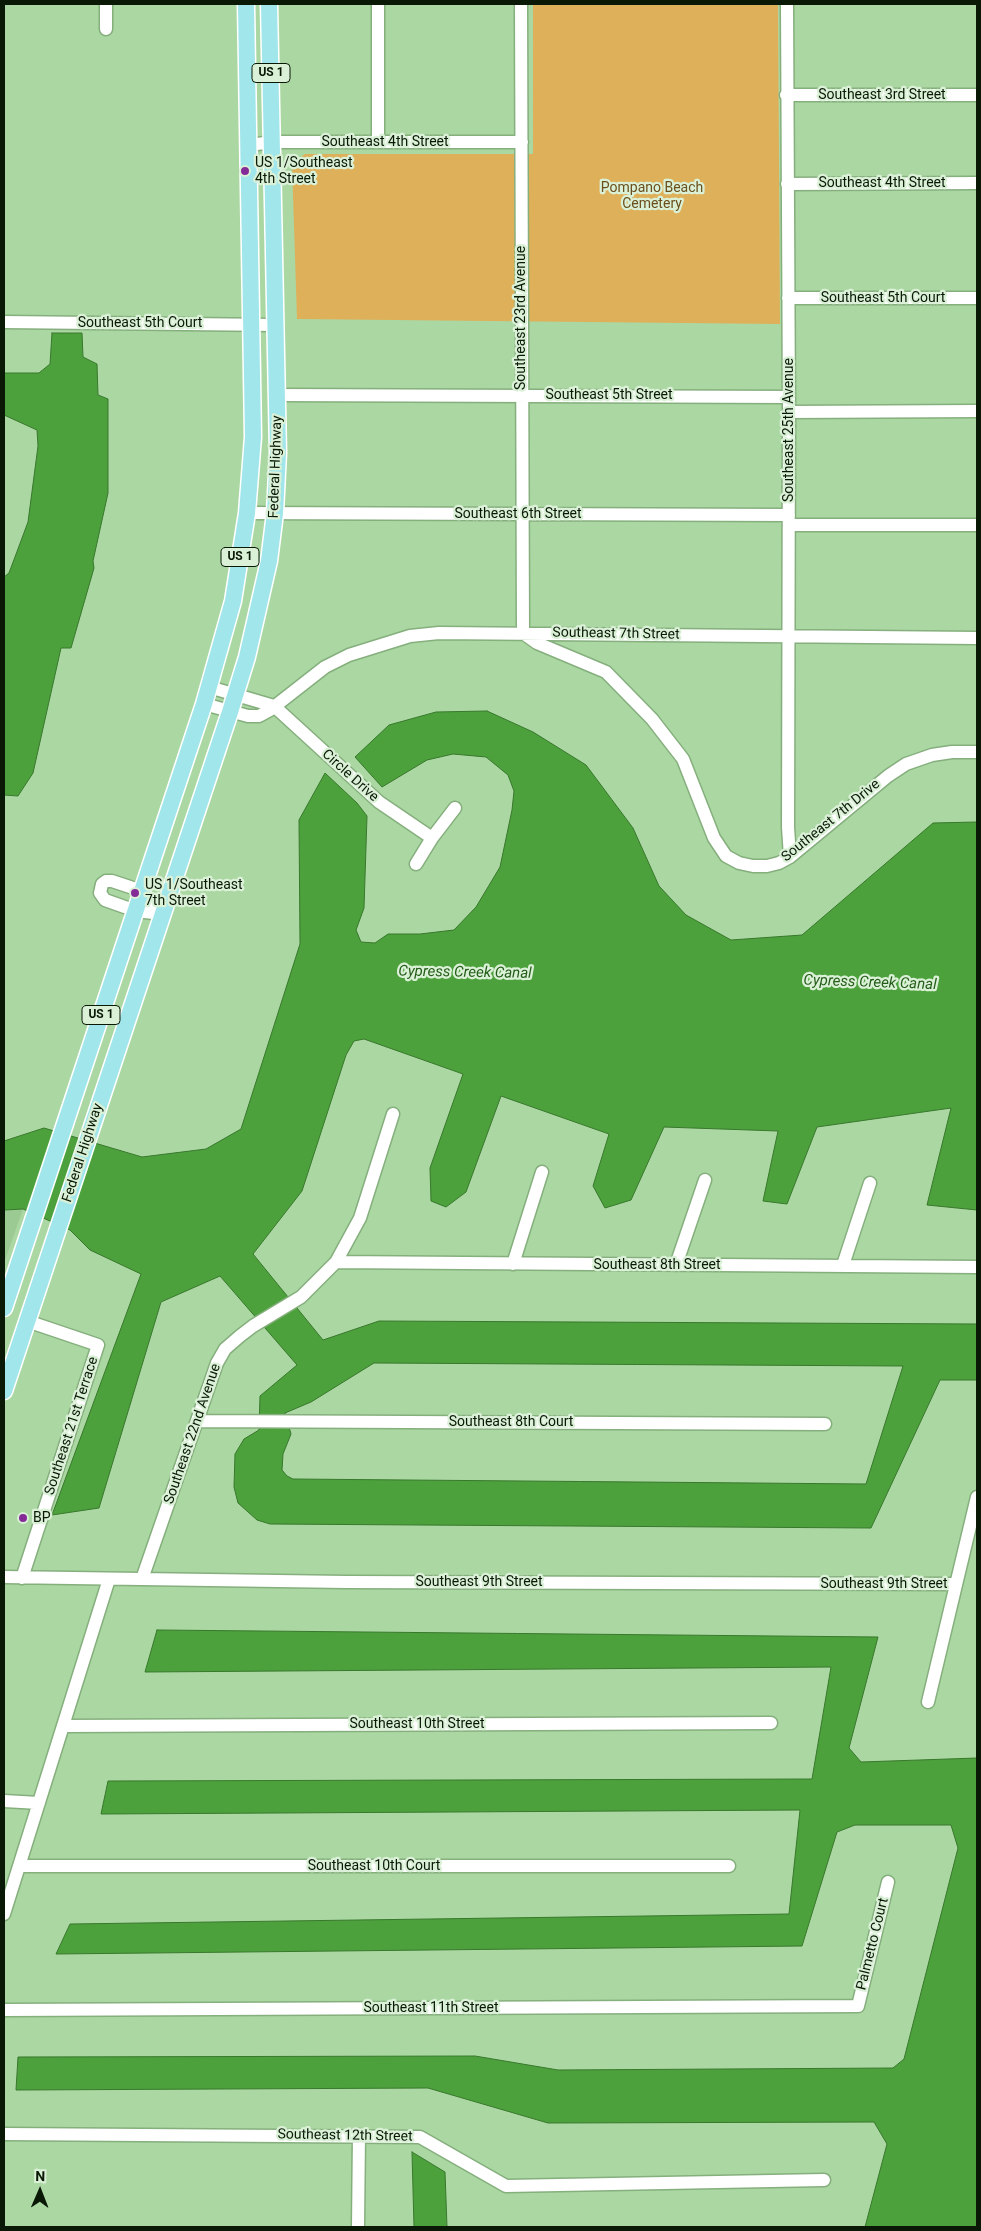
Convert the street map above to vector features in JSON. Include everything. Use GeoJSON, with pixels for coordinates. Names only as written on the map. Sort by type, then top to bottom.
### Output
{"type":"FeatureCollection","features":[{"type":"Feature","properties":{"kind":"main road","name":"Federal Highway"},"geometry":{"type":"LineString","coordinates":[[4,1308],[204,704],[233,601],[247,514],[253,438],[253,324],[246,4]]}},
{"type":"Feature","properties":{"kind":"main road","name":"Federal Highway"},"geometry":{"type":"LineString","coordinates":[[4,1391],[230,712],[261,602],[275,513],[278,395],[269,4]]}},
{"type":"Feature","properties":{"kind":"street"},"geometry":{"type":"LineString","coordinates":[[106,4],[106,29]]}},
{"type":"Feature","properties":{"kind":"street"},"geometry":{"type":"LineString","coordinates":[[378,4],[378,142]]}},
{"type":"Feature","properties":{"kind":"street","name":"Southeast 23rd Avenue"},"geometry":{"type":"LineString","coordinates":[[521,4],[523,633]]}},
{"type":"Feature","properties":{"kind":"street","name":"Southeast 25th Avenue"},"geometry":{"type":"LineString","coordinates":[[787,4],[789,397],[788,827],[790,857]]}},
{"type":"Feature","properties":{"kind":"street","name":"Southeast 3rd Street"},"geometry":{"type":"LineString","coordinates":[[786,95],[977,95]]}},
{"type":"Feature","properties":{"kind":"street","name":"Southeast 4th Street"},"geometry":{"type":"LineString","coordinates":[[248,145],[273,142],[522,142]]}},
{"type":"Feature","properties":{"kind":"street","name":"Southeast 4th Street"},"geometry":{"type":"LineString","coordinates":[[788,184],[977,183]]}},
{"type":"Feature","properties":{"kind":"street","name":"Southeast 5th Court"},"geometry":{"type":"LineString","coordinates":[[788,298],[977,298]]}},
{"type":"Feature","properties":{"kind":"street","name":"Southeast 5th Court"},"geometry":{"type":"LineString","coordinates":[[4,322],[276,325]]}},
{"type":"Feature","properties":{"kind":"street","name":"Southeast 5th Street"},"geometry":{"type":"LineString","coordinates":[[278,395],[789,397]]}},
{"type":"Feature","properties":{"kind":"street"},"geometry":{"type":"LineString","coordinates":[[789,412],[977,412]]}},
{"type":"Feature","properties":{"kind":"street","name":"Southeast 6th Street"},"geometry":{"type":"LineString","coordinates":[[247,514],[522,514],[977,525]]}},
{"type":"Feature","properties":{"kind":"street","name":"Southeast 7th Street"},"geometry":{"type":"LineString","coordinates":[[204,704],[248,716],[259,716],[265,714],[325,668],[350,655],[410,636],[439,633],[977,638]]}},
{"type":"Feature","properties":{"kind":"street","name":"Southeast 7th Drive"},"geometry":{"type":"LineString","coordinates":[[523,633],[537,643],[606,672],[652,719],[683,759],[714,838],[726,856],[739,863],[753,866],[779,863],[790,857],[888,776],[906,764],[945,753],[977,752]]}},
{"type":"Feature","properties":{"kind":"street"},"geometry":{"type":"LineString","coordinates":[[209,687],[274,706]]}},
{"type":"Feature","properties":{"kind":"street","name":"Circle Drive"},"geometry":{"type":"LineString","coordinates":[[274,706],[379,802],[432,838]]}},
{"type":"Feature","properties":{"kind":"street"},"geometry":{"type":"LineString","coordinates":[[416,864],[432,838],[455,808]]}},
{"type":"Feature","properties":{"kind":"street"},"geometry":{"type":"LineString","coordinates":[[106,881],[112,881],[142,891],[162,914],[136,911],[105,900],[101,896],[100,888],[106,881]]}},
{"type":"Feature","properties":{"kind":"street","name":"Southeast 22nd Avenue"},"geometry":{"type":"LineString","coordinates":[[142,1579],[217,1363],[225,1349],[253,1326],[301,1297],[336,1262],[360,1218],[393,1114]]}},
{"type":"Feature","properties":{"kind":"street"},"geometry":{"type":"LineString","coordinates":[[513,1264],[542,1172]]}},
{"type":"Feature","properties":{"kind":"street"},"geometry":{"type":"LineString","coordinates":[[676,1265],[705,1180]]}},
{"type":"Feature","properties":{"kind":"street"},"geometry":{"type":"LineString","coordinates":[[843,1265],[870,1182]]}},
{"type":"Feature","properties":{"kind":"street","name":"Southeast 8th Street"},"geometry":{"type":"LineString","coordinates":[[336,1262],[977,1267]]}},
{"type":"Feature","properties":{"kind":"street","name":"Southeast 21st Terrace"},"geometry":{"type":"LineString","coordinates":[[22,1578],[98,1346],[27,1321]]}},
{"type":"Feature","properties":{"kind":"street","name":"Southeast 8th Court"},"geometry":{"type":"LineString","coordinates":[[198,1421],[825,1424]]}},
{"type":"Feature","properties":{"kind":"street"},"geometry":{"type":"LineString","coordinates":[[928,1702],[977,1497]]}},
{"type":"Feature","properties":{"kind":"street","name":"Southeast 9th Street"},"geometry":{"type":"LineString","coordinates":[[4,1577],[346,1582],[955,1584]]}},
{"type":"Feature","properties":{"kind":"street"},"geometry":{"type":"LineString","coordinates":[[4,1914],[109,1579]]}},
{"type":"Feature","properties":{"kind":"street","name":"Southeast 10th Street"},"geometry":{"type":"LineString","coordinates":[[64,1726],[771,1723]]}},
{"type":"Feature","properties":{"kind":"street"},"geometry":{"type":"LineString","coordinates":[[4,1801],[39,1803]]}},
{"type":"Feature","properties":{"kind":"street","name":"Southeast 10th Court"},"geometry":{"type":"LineString","coordinates":[[19,1866],[729,1866]]}},
{"type":"Feature","properties":{"kind":"street","name":"Palmetto Court"},"geometry":{"type":"LineString","coordinates":[[858,2006],[888,1882]]}},
{"type":"Feature","properties":{"kind":"street","name":"Southeast 11th Street"},"geometry":{"type":"LineString","coordinates":[[4,2010],[858,2006]]}},
{"type":"Feature","properties":{"kind":"street","name":"Southeast 12th Street"},"geometry":{"type":"LineString","coordinates":[[4,2134],[359,2135],[420,2137],[506,2186],[824,2180]]}},
{"type":"Feature","properties":{"kind":"street"},"geometry":{"type":"LineString","coordinates":[[358,2227],[359,2135]]}},
{"type":"Feature","properties":{"kind":"shaded area"},"geometry":{"type":"Polygon","coordinates":[[[23,1209],[4,1263],[4,1210],[23,1209]]]}},
{"type":"Feature","properties":{"kind":"green space","name":"Pompano Beach Cemetery"},"geometry":{"type":"Polygon","coordinates":[[[533,4],[778,4],[780,324],[297,319],[292,164],[305,154],[533,154],[533,4]]]}},
{"type":"Feature","properties":{"kind":"water"},"geometry":{"type":"Polygon","coordinates":[[[52,333],[82,333],[83,357],[97,364],[98,395],[108,399],[108,493],[93,561],[94,568],[71,648],[61,648],[33,773],[18,796],[4,795],[4,577],[9,573],[28,522],[38,446],[37,430],[4,415],[4,373],[39,373],[50,364],[52,333]]]}},
{"type":"Feature","properties":{"kind":"water","name":"Cypress Creek Canal"},"geometry":{"type":"Polygon","coordinates":[[[487,711],[533,732],[586,765],[633,828],[659,886],[686,915],[731,940],[802,935],[933,823],[977,822],[977,1210],[927,1205],[951,1108],[817,1127],[787,1204],[763,1201],[778,1131],[664,1127],[631,1200],[605,1208],[593,1186],[609,1134],[501,1096],[466,1192],[446,1207],[431,1201],[430,1168],[463,1074],[364,1039],[354,1041],[346,1055],[302,1191],[253,1254],[323,1340],[379,1321],[977,1324],[977,1380],[940,1380],[871,1528],[270,1524],[257,1520],[238,1503],[234,1487],[235,1454],[244,1439],[259,1430],[260,1396],[297,1365],[220,1276],[161,1302],[99,1508],[52,1515],[141,1274],[90,1250],[70,1230],[23,1209],[4,1210],[4,1141],[44,1128],[142,1157],[206,1149],[241,1129],[300,944],[299,820],[325,773],[357,803],[367,816],[364,908],[356,930],[361,942],[375,943],[388,934],[420,934],[454,930],[476,907],[500,867],[514,791],[508,775],[486,757],[453,754],[427,760],[382,787],[355,757],[389,725],[436,712],[487,711]],[[374,1363],[311,1402],[285,1413],[291,1434],[283,1454],[282,1470],[287,1476],[293,1479],[866,1484],[903,1366],[374,1363]]]}},
{"type":"Feature","properties":{"kind":"water"},"geometry":{"type":"Polygon","coordinates":[[[157,1630],[878,1637],[849,1748],[861,1762],[977,1758],[977,2227],[865,2227],[887,2144],[874,2122],[548,2123],[428,2088],[16,2090],[18,2057],[475,2056],[558,2070],[893,2068],[904,2059],[958,1848],[951,1825],[855,1825],[837,1832],[802,1946],[56,1954],[70,1924],[789,1914],[800,1810],[101,1814],[108,1781],[812,1779],[831,1667],[145,1672],[157,1630]]]}},
{"type":"Feature","properties":{"kind":"water"},"geometry":{"type":"Polygon","coordinates":[[[412,2152],[445,2172],[447,2227],[414,2227],[412,2152]]]}},
{"type":"Feature","properties":{"kind":"place","name":"US 1/Southeast 4th Street"},"geometry":{"type":"Point","coordinates":[245,171]}},
{"type":"Feature","properties":{"kind":"place","name":"US 1/Southeast 7th Street"},"geometry":{"type":"Point","coordinates":[135,893]}},
{"type":"Feature","properties":{"kind":"place","name":"BP"},"geometry":{"type":"Point","coordinates":[23,1518]}}]}
